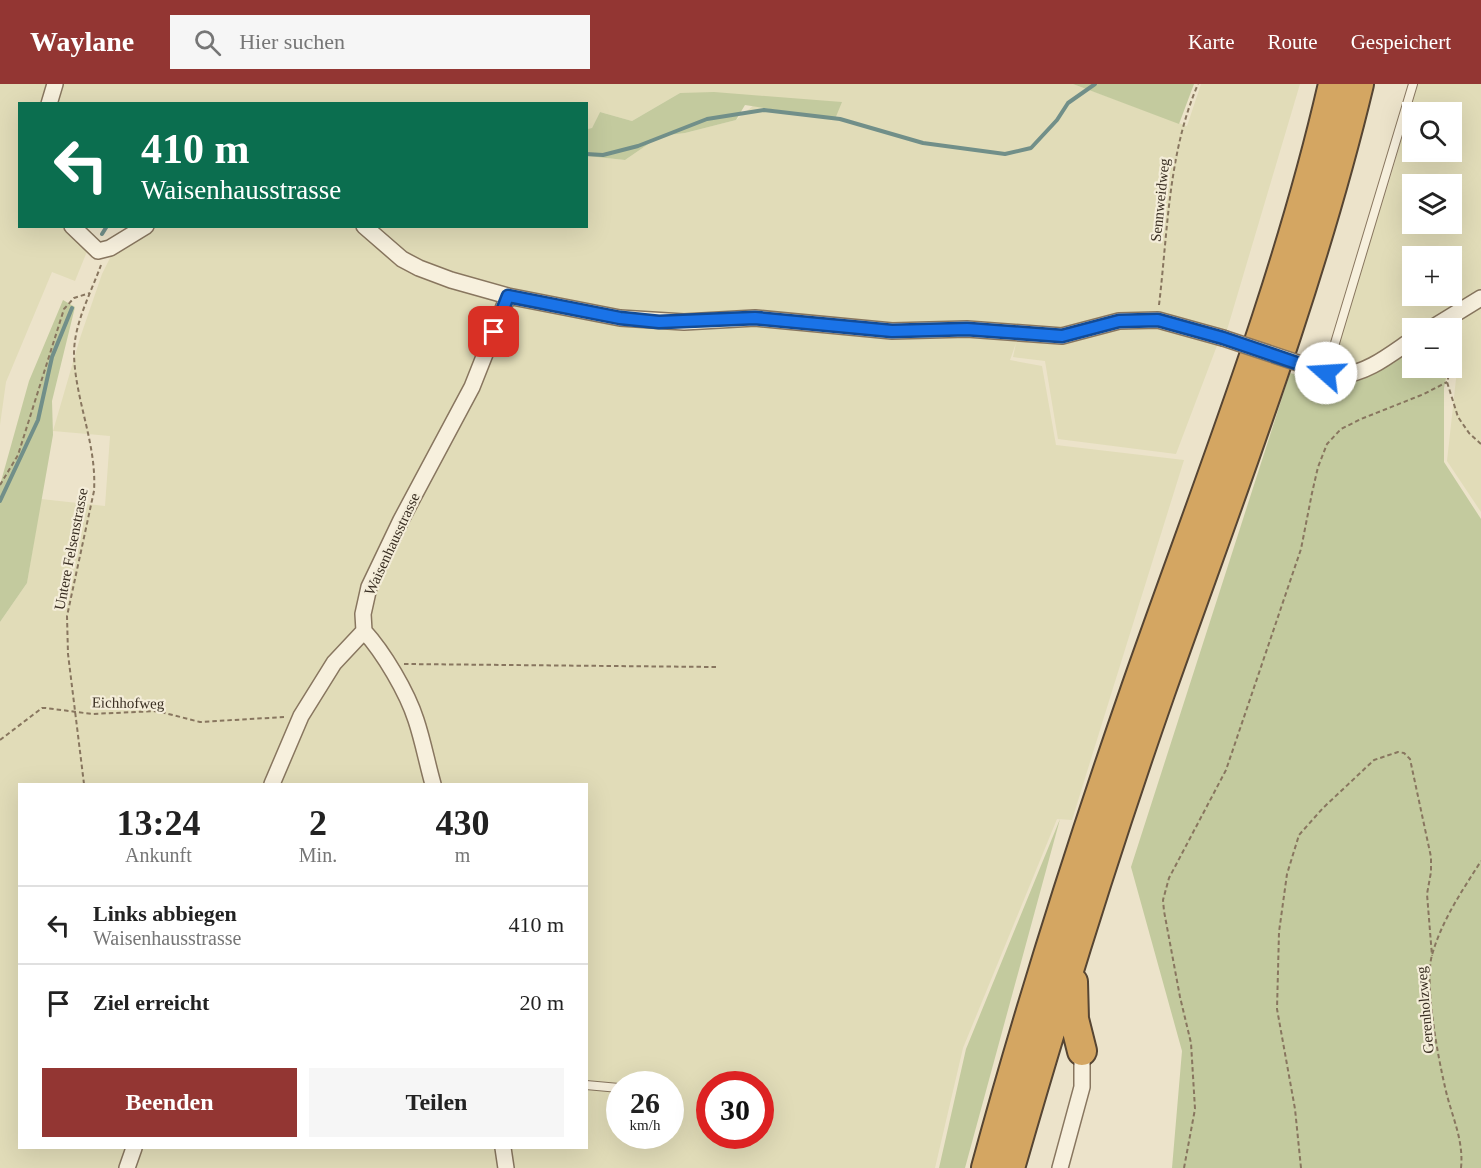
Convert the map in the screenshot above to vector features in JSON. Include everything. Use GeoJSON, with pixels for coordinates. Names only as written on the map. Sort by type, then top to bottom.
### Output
{"type":"FeatureCollection","features":[{"type":"Feature","properties":{"kind":"highway"},"geometry":{"type":"LineString","coordinates":[[986,1168],[1014,1064],[1061,910],[1285,258],[1334,84]]}},
{"type":"Feature","properties":{"kind":"highway"},"geometry":{"type":"LineString","coordinates":[[1010,1168],[1114,825],[1300,293],[1341,156],[1359,84]]}},
{"type":"Feature","properties":{"kind":"highway"},"geometry":{"type":"LineString","coordinates":[[1074,952],[1073,1013],[1082,1051]]}},
{"type":"Feature","properties":{"kind":"street"},"geometry":{"type":"LineString","coordinates":[[50,102],[55,84]]}},
{"type":"Feature","properties":{"kind":"street"},"geometry":{"type":"LineString","coordinates":[[74,228],[99,251],[110,248],[143,228]]}},
{"type":"Feature","properties":{"kind":"street"},"geometry":{"type":"LineString","coordinates":[[366,228],[402,259],[451,280],[508,296],[620,318],[659,322],[755,318],[892,331],[967,329],[1062,336],[1119,321],[1158,320],[1339,375],[1370,367],[1402,346]]}},
{"type":"Feature","properties":{"kind":"street","name":"Waisenhausstrasse"},"geometry":{"type":"LineString","coordinates":[[364,631],[363,614],[369,587],[400,520],[472,387],[508,296]]}},
{"type":"Feature","properties":{"kind":"street"},"geometry":{"type":"LineString","coordinates":[[1448,318],[1481,298]]}},
{"type":"Feature","properties":{"kind":"street"},"geometry":{"type":"LineString","coordinates":[[272,783],[302,716],[334,663],[364,631],[389,663],[416,718],[433,783]]}},
{"type":"Feature","properties":{"kind":"street"},"geometry":{"type":"LineString","coordinates":[[1060,1168],[1082,1087],[1082,1051]]}},
{"type":"Feature","properties":{"kind":"street"},"geometry":{"type":"LineString","coordinates":[[127,1168],[134,1149]]}},
{"type":"Feature","properties":{"kind":"street"},"geometry":{"type":"LineString","coordinates":[[503,1149],[506,1168]]}},
{"type":"Feature","properties":{"kind":"lane"},"geometry":{"type":"LineString","coordinates":[[1320,370],[1413,84]]}},
{"type":"Feature","properties":{"kind":"lane"},"geometry":{"type":"LineString","coordinates":[[588,1085],[606,1087]]}},
{"type":"Feature","properties":{"kind":"path","name":"Sennweidweg"},"geometry":{"type":"LineString","coordinates":[[1158,320],[1177,148],[1189,104],[1198,84]]}},
{"type":"Feature","properties":{"kind":"path","name":"Untere Felsenstrasse"},"geometry":{"type":"LineString","coordinates":[[84,783],[68,654],[67,616],[94,491],[95,471],[76,379],[74,353],[75,339],[101,264],[99,251]]}},
{"type":"Feature","properties":{"kind":"path"},"geometry":{"type":"LineString","coordinates":[[0,485],[18,455],[64,309],[74,298],[90,293]]}},
{"type":"Feature","properties":{"kind":"path"},"geometry":{"type":"LineString","coordinates":[[1448,378],[1447,382],[1458,417],[1469,433],[1481,444]]}},
{"type":"Feature","properties":{"kind":"path"},"geometry":{"type":"LineString","coordinates":[[1184,1168],[1195,1108],[1191,1043],[1164,911],[1163,900],[1169,878],[1226,770],[1301,549],[1316,476],[1327,444],[1341,429],[1447,382]]}},
{"type":"Feature","properties":{"kind":"path"},"geometry":{"type":"LineString","coordinates":[[389,663],[564,667],[716,667]]}},
{"type":"Feature","properties":{"kind":"path","name":"Eichhofweg"},"geometry":{"type":"LineString","coordinates":[[0,740],[42,708],[92,714],[157,711],[200,722],[302,716]]}},
{"type":"Feature","properties":{"kind":"path"},"geometry":{"type":"LineString","coordinates":[[1301,1168],[1294,1109],[1277,1009],[1279,932],[1287,874],[1299,835],[1323,808],[1374,760],[1398,752],[1404,753],[1410,759],[1431,857],[1427,894],[1432,956]]}},
{"type":"Feature","properties":{"kind":"path","name":"Gerenholzweg"},"geometry":{"type":"LineString","coordinates":[[1461,1168],[1460,1137],[1445,1090],[1438,1051],[1431,987],[1432,956],[1445,919],[1481,861]]}},
{"type":"Feature","properties":{"kind":"shaded area"},"geometry":{"type":"Polygon","coordinates":[[[0,84],[50,84],[45,102],[18,102],[18,228],[69,228],[88,249],[75,281],[52,272],[6,382],[0,425],[0,84]]]}},
{"type":"Feature","properties":{"kind":"shaded area"},"geometry":{"type":"Polygon","coordinates":[[[59,84],[1073,84],[1187,126],[1201,84],[1300,84],[1227,330],[1165,319],[1063,331],[650,319],[452,277],[404,256],[370,228],[588,228],[588,156],[625,160],[660,136],[685,133],[736,120],[754,105],[680,93],[632,121],[600,112],[592,128],[588,129],[588,102],[54,102],[59,84]]]}},
{"type":"Feature","properties":{"kind":"shaded area"},"geometry":{"type":"Polygon","coordinates":[[[1417,84],[1481,84],[1481,293],[1462,304],[1462,246],[1402,246],[1402,306],[1459,306],[1438,318],[1402,318],[1402,341],[1376,357],[1344,369],[1337,363],[1335,350],[1402,136],[1402,162],[1462,162],[1462,102],[1412,102],[1417,84]]]}},
{"type":"Feature","properties":{"kind":"shaded area"},"geometry":{"type":"Polygon","coordinates":[[[152,228],[359,228],[394,258],[596,318],[754,322],[1018,336],[1141,319],[1218,343],[1176,454],[1058,439],[1045,361],[1013,357],[1016,343],[1010,360],[1042,366],[1056,445],[1184,460],[1072,820],[1057,819],[963,1048],[935,1168],[0,1168],[0,622],[27,583],[41,499],[105,506],[110,436],[53,431],[80,338],[102,274],[113,252],[152,228]]]}},
{"type":"Feature","properties":{"kind":"shaded area"},"geometry":{"type":"Polygon","coordinates":[[[1481,303],[1481,512],[1447,461],[1456,378],[1462,378],[1462,318],[1458,318],[1481,303]]]}},
{"type":"Feature","properties":{"kind":"green space"},"geometry":{"type":"Polygon","coordinates":[[[1073,84],[1194,84],[1179,124],[1073,84]]]}},
{"type":"Feature","properties":{"kind":"green space"},"geometry":{"type":"Polygon","coordinates":[[[714,92],[842,102],[835,119],[745,105],[736,120],[685,133],[660,136],[625,160],[588,156],[588,129],[592,128],[600,112],[632,121],[680,93],[714,92]]]}},
{"type":"Feature","properties":{"kind":"green space"},"geometry":{"type":"Polygon","coordinates":[[[63,300],[75,307],[52,401],[53,435],[27,583],[0,622],[0,485],[29,381],[63,300]]]}},
{"type":"Feature","properties":{"kind":"green space"},"geometry":{"type":"Polygon","coordinates":[[[1402,351],[1402,378],[1446,378],[1444,462],[1481,519],[1481,1168],[1172,1168],[1182,1051],[1131,867],[1290,373],[1322,382],[1343,381],[1402,351]]]}},
{"type":"Feature","properties":{"kind":"green space"},"geometry":{"type":"Polygon","coordinates":[[[1060,819],[965,1168],[939,1168],[966,1049],[1060,819]]]}},
{"type":"Feature","properties":{"kind":"waterway"},"geometry":{"type":"LineString","coordinates":[[588,154],[603,155],[638,146],[707,119],[764,110],[840,119],[923,143],[1005,154],[1031,148],[1057,120],[1068,103],[1095,84]]}},
{"type":"Feature","properties":{"kind":"waterway"},"geometry":{"type":"LineString","coordinates":[[102,234],[106,228]]}},
{"type":"Feature","properties":{"kind":"waterway"},"geometry":{"type":"LineString","coordinates":[[0,501],[38,420],[52,357],[72,308]]}},
{"type":"Feature","properties":{"kind":"route"},"geometry":{"type":"LineString","coordinates":[[494,332],[508,296],[582,312],[659,322],[755,318],[892,331],[967,329],[1062,336],[1119,321],[1158,320],[1223,338],[1326,373]]}}]}
